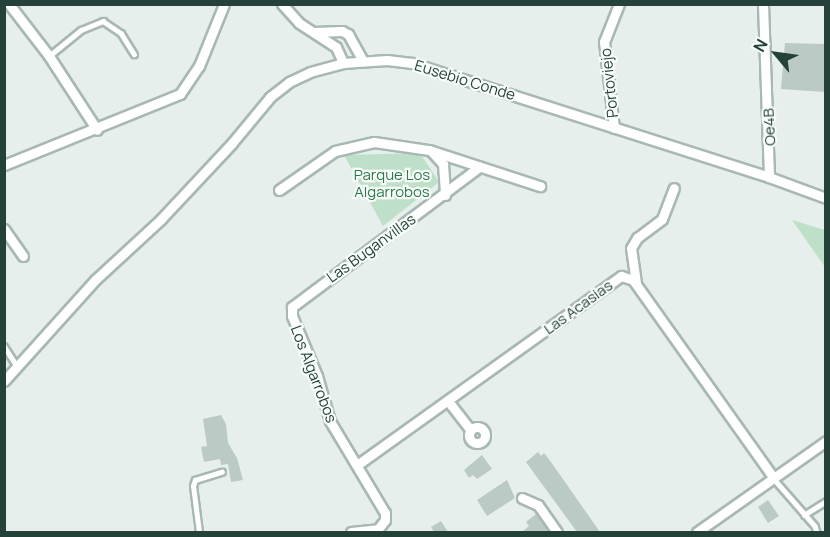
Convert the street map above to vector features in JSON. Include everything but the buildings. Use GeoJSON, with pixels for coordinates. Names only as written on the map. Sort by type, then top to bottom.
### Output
{"type":"FeatureCollection","features":[{"type":"Feature","properties":{"kind":"street"},"geometry":{"type":"LineString","coordinates":[[9,4],[49,57],[97,130]]}},
{"type":"Feature","properties":{"kind":"street"},"geometry":{"type":"LineString","coordinates":[[4,165],[97,130],[180,94],[200,66],[224,4]]}},
{"type":"Feature","properties":{"kind":"street"},"geometry":{"type":"LineString","coordinates":[[282,4],[291,16],[336,47],[343,63]]}},
{"type":"Feature","properties":{"kind":"street","name":"Portoviejo"},"geometry":{"type":"LineString","coordinates":[[614,128],[604,42],[619,4]]}},
{"type":"Feature","properties":{"kind":"street","name":"Oe4B"},"geometry":{"type":"LineString","coordinates":[[763,4],[769,177]]}},
{"type":"Feature","properties":{"kind":"street"},"geometry":{"type":"LineString","coordinates":[[314,32],[342,31],[348,34],[363,60]]}},
{"type":"Feature","properties":{"kind":"street","name":"Eusebio Conde"},"geometry":{"type":"LineString","coordinates":[[4,381],[95,280],[161,219],[232,143],[270,97],[289,82],[310,72],[343,63],[363,60],[412,63],[769,177],[825,198]]}},
{"type":"Feature","properties":{"kind":"street"},"geometry":{"type":"LineString","coordinates":[[279,190],[335,151],[374,142],[429,150],[540,186]]}},
{"type":"Feature","properties":{"kind":"street"},"geometry":{"type":"LineString","coordinates":[[429,150],[443,164],[445,195]]}},
{"type":"Feature","properties":{"kind":"street","name":"Las Buganvillas"},"geometry":{"type":"LineString","coordinates":[[292,307],[445,195],[479,167]]}},
{"type":"Feature","properties":{"kind":"street"},"geometry":{"type":"LineString","coordinates":[[636,283],[631,248],[637,238],[662,219],[674,188]]}},
{"type":"Feature","properties":{"kind":"street"},"geometry":{"type":"LineString","coordinates":[[4,229],[23,256]]}},
{"type":"Feature","properties":{"kind":"street","name":"Las Acasias"},"geometry":{"type":"LineString","coordinates":[[357,465],[621,276],[628,276],[636,283],[773,477]]}},
{"type":"Feature","properties":{"kind":"street","name":"Los Algarrobos"},"geometry":{"type":"LineString","coordinates":[[292,307],[292,316],[317,376],[330,421],[385,513],[385,520],[379,531]]}},
{"type":"Feature","properties":{"kind":"street"},"geometry":{"type":"LineString","coordinates":[[447,401],[471,430]]}},
{"type":"Feature","properties":{"kind":"street"},"geometry":{"type":"LineString","coordinates":[[697,532],[825,441]]}},
{"type":"Feature","properties":{"kind":"street"},"geometry":{"type":"LineString","coordinates":[[522,498],[538,505],[557,532]]}},
{"type":"Feature","properties":{"kind":"street"},"geometry":{"type":"LineString","coordinates":[[351,532],[379,531]]}},
{"type":"Feature","properties":{"kind":"lane"},"geometry":{"type":"LineString","coordinates":[[49,57],[81,30],[103,21],[121,33],[134,54]]}},
{"type":"Feature","properties":{"kind":"lane"},"geometry":{"type":"LineString","coordinates":[[4,346],[17,366]]}},
{"type":"Feature","properties":{"kind":"lane"},"geometry":{"type":"LineString","coordinates":[[199,532],[195,480],[222,472]]}},
{"type":"Feature","properties":{"kind":"lane"},"geometry":{"type":"LineString","coordinates":[[773,477],[815,526],[817,532]]}},
{"type":"Feature","properties":{"kind":"lane"},"geometry":{"type":"LineString","coordinates":[[804,515],[825,501]]}},
{"type":"Feature","properties":{"kind":"green space","name":"Parque Los Algarrobos"},"geometry":{"type":"Polygon","coordinates":[[[420,153],[439,182],[383,226],[344,155],[420,153]]]}},
{"type":"Feature","properties":{"kind":"green space"},"geometry":{"type":"Polygon","coordinates":[[[792,220],[825,230],[825,267],[792,220]]]}}]}
